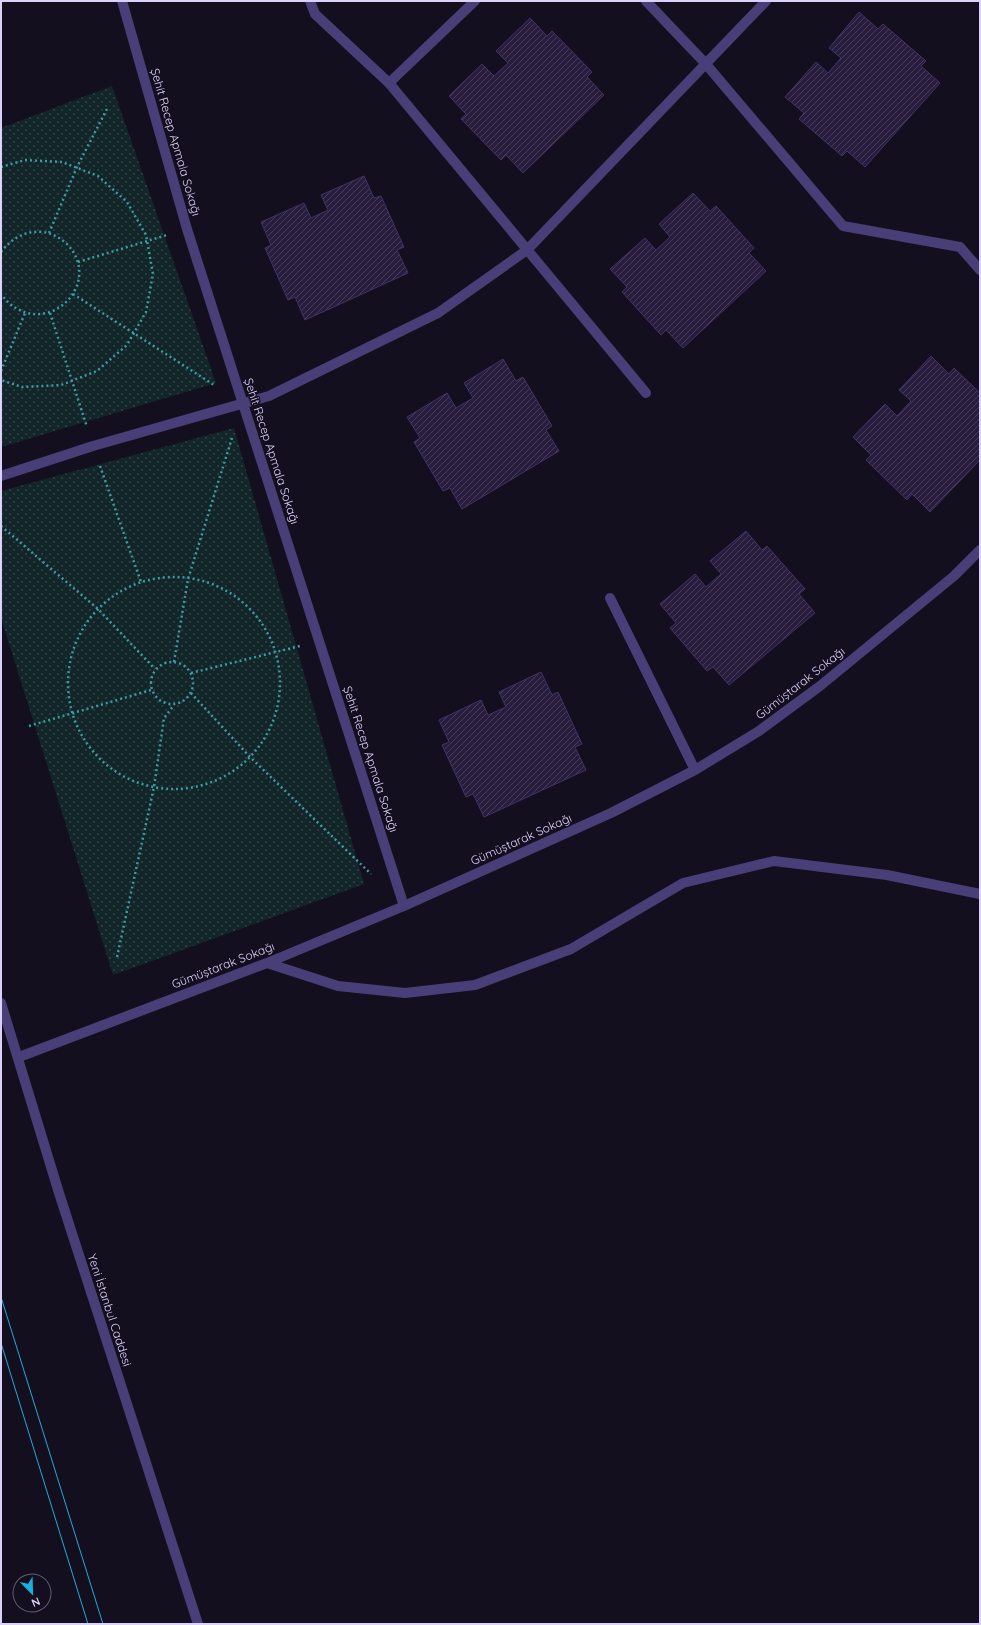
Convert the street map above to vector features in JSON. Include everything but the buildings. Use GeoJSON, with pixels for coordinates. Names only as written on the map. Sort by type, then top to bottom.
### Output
{"type":"FeatureCollection","features":[{"type":"Feature","properties":{"kind":"street","name":"Şehit Recep Apmala Sokağı"},"geometry":{"type":"LineString","coordinates":[[122,1],[187,229],[404,906]]}},
{"type":"Feature","properties":{"kind":"street"},"geometry":{"type":"LineString","coordinates":[[310,1],[315,14],[389,83],[646,394]]}},
{"type":"Feature","properties":{"kind":"street"},"geometry":{"type":"LineString","coordinates":[[646,1],[705,63],[843,226],[960,246],[980,270]]}},
{"type":"Feature","properties":{"kind":"street"},"geometry":{"type":"LineString","coordinates":[[1,476],[93,446],[269,396],[438,313],[528,250],[705,63],[766,1]]}},
{"type":"Feature","properties":{"kind":"street"},"geometry":{"type":"LineString","coordinates":[[389,83],[470,3]]}},
{"type":"Feature","properties":{"kind":"street","name":"Gümüştarak Sokağı"},"geometry":{"type":"LineString","coordinates":[[19,1057],[267,963],[404,906],[611,813],[695,770],[759,731],[820,686],[954,576],[980,550]]}},
{"type":"Feature","properties":{"kind":"street"},"geometry":{"type":"LineString","coordinates":[[610,598],[695,770]]}},
{"type":"Feature","properties":{"kind":"street"},"geometry":{"type":"LineString","coordinates":[[267,963],[338,986],[390,992],[406,993],[475,985],[571,949],[683,884],[774,861],[887,875],[980,894]]}},
{"type":"Feature","properties":{"kind":"street","name":"Yeni İstanbul Caddesi"},"geometry":{"type":"LineString","coordinates":[[1,1003],[19,1057],[59,1193],[198,1624]]}},
{"type":"Feature","properties":{"kind":"path"},"geometry":{"type":"LineString","coordinates":[[48,233],[77,168],[108,107]]}},
{"type":"Feature","properties":{"kind":"path"},"geometry":{"type":"LineString","coordinates":[[1,167],[25,160],[62,162],[98,176],[127,202],[146,235],[153,274],[146,312],[127,346],[97,371],[61,385],[22,387],[1,380]]}},
{"type":"Feature","properties":{"kind":"path"},"geometry":{"type":"LineString","coordinates":[[78,262],[187,229]]}},
{"type":"Feature","properties":{"kind":"path"},"geometry":{"type":"LineString","coordinates":[[1,252],[6,246],[21,235],[34,231],[48,233],[62,239],[72,249],[78,262],[79,276],[73,294],[68,302],[50,313],[38,315],[25,313],[8,303],[1,294]]}},
{"type":"Feature","properties":{"kind":"path"},"geometry":{"type":"LineString","coordinates":[[1,244],[6,246]]}},
{"type":"Feature","properties":{"kind":"path"},"geometry":{"type":"LineString","coordinates":[[73,294],[243,403],[188,579],[174,662]]}},
{"type":"Feature","properties":{"kind":"path"},"geometry":{"type":"LineString","coordinates":[[1,371],[25,313]]}},
{"type":"Feature","properties":{"kind":"path"},"geometry":{"type":"LineString","coordinates":[[50,313],[93,446],[141,582]]}},
{"type":"Feature","properties":{"kind":"path"},"geometry":{"type":"LineString","coordinates":[[1,526],[98,610],[156,669]]}},
{"type":"Feature","properties":{"kind":"path"},"geometry":{"type":"LineString","coordinates":[[172,577],[208,582],[238,598],[262,622],[276,653],[281,686],[274,720],[258,749],[232,772],[201,786],[167,790],[154,787],[134,782],[103,763],[80,735],[68,700],[69,664],[81,630],[105,602],[136,583],[141,582],[172,577]]}},
{"type":"Feature","properties":{"kind":"path"},"geometry":{"type":"LineString","coordinates":[[191,673],[276,653],[319,640]]}},
{"type":"Feature","properties":{"kind":"path"},"geometry":{"type":"LineString","coordinates":[[174,662],[187,668],[191,673],[193,680],[191,693],[181,703],[174,705],[160,702],[155,696],[152,690],[152,676],[156,669],[161,665],[174,662]]}},
{"type":"Feature","properties":{"kind":"path"},"geometry":{"type":"LineString","coordinates":[[29,726],[152,690]]}},
{"type":"Feature","properties":{"kind":"path"},"geometry":{"type":"LineString","coordinates":[[191,693],[250,757],[376,878]]}},
{"type":"Feature","properties":{"kind":"path"},"geometry":{"type":"LineString","coordinates":[[118,957],[154,787],[164,718],[174,705]]}},
{"type":"Feature","properties":{"kind":"green space"},"geometry":{"type":"Polygon","coordinates":[[[112,86],[216,383],[1,447],[1,128],[112,86]]]}},
{"type":"Feature","properties":{"kind":"green space"},"geometry":{"type":"Polygon","coordinates":[[[234,428],[364,884],[113,975],[1,618],[1,491],[234,428]]]}},
{"type":"Feature","properties":{"kind":"tram line"},"geometry":{"type":"LineString","coordinates":[[1,1297],[103,1624]]}},
{"type":"Feature","properties":{"kind":"tram line"},"geometry":{"type":"LineString","coordinates":[[1,1343],[88,1624]]}}]}
